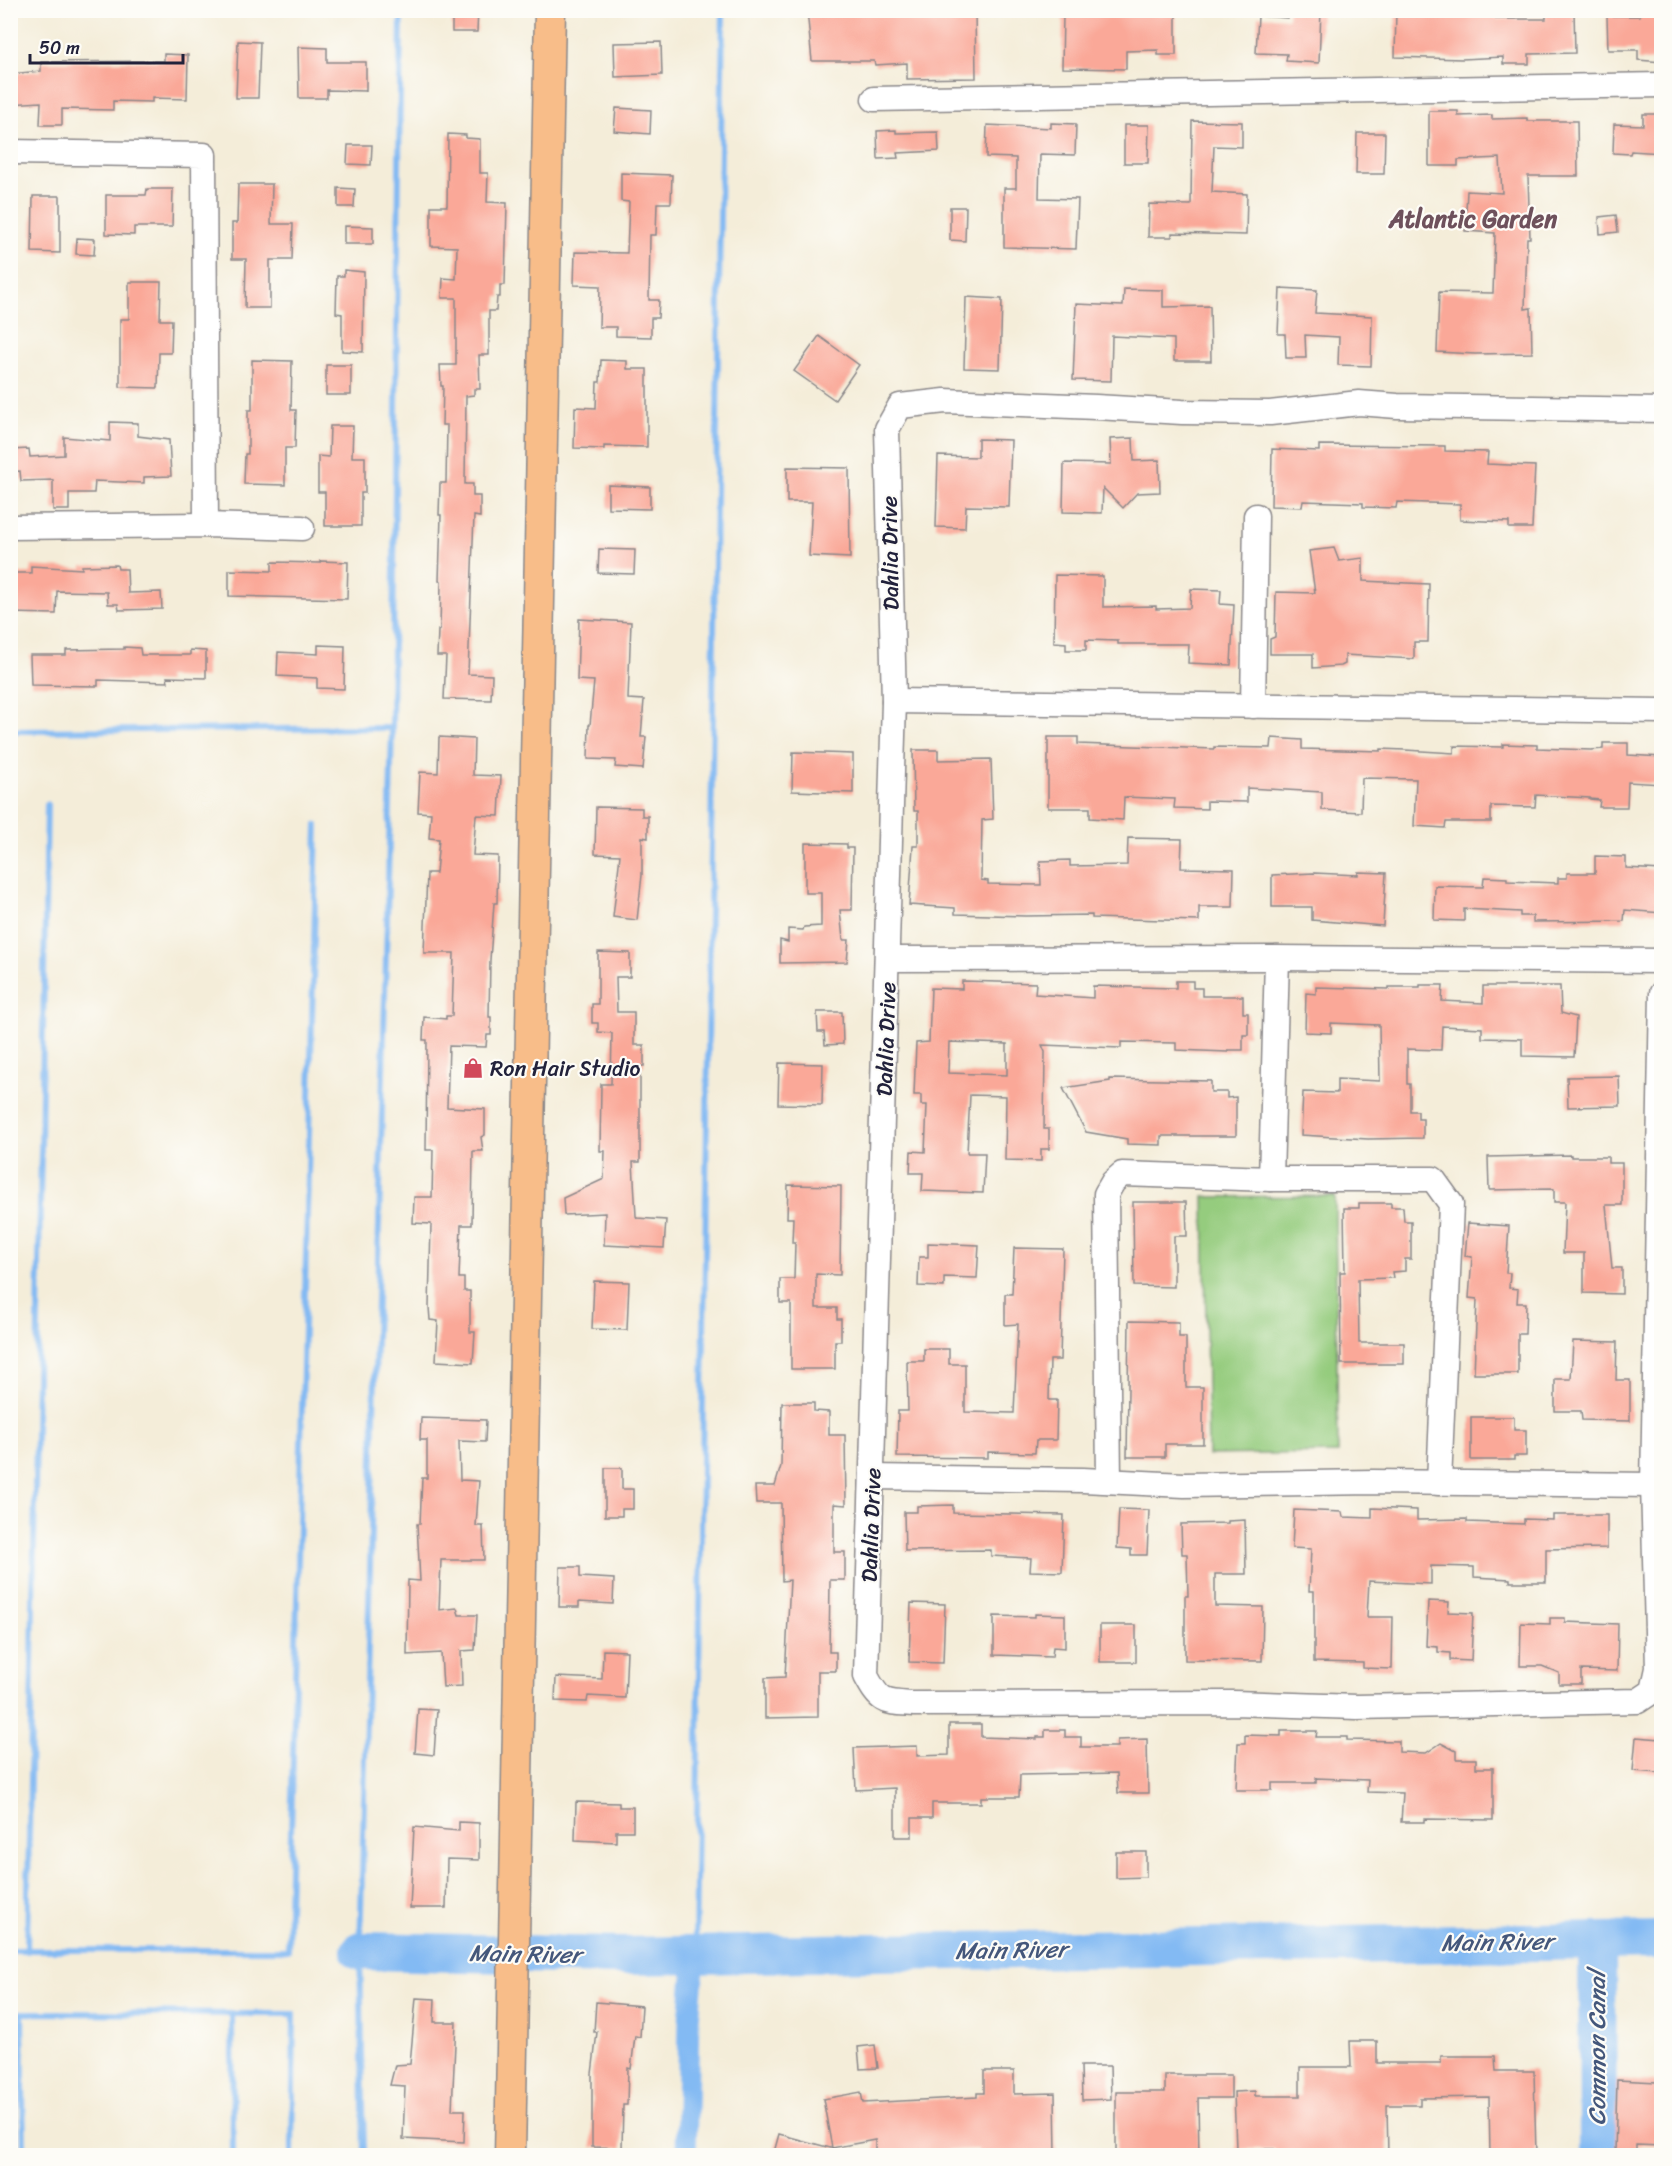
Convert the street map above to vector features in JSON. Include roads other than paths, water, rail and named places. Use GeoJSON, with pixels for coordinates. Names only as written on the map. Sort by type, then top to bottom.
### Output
{"type":"FeatureCollection","features":[{"type":"Feature","properties":{"kind":"main road"},"geometry":{"type":"LineString","coordinates":[[510,2156],[550,10]]}},
{"type":"Feature","properties":{"kind":"street"},"geometry":{"type":"LineString","coordinates":[[874,99],[1662,85]]}},
{"type":"Feature","properties":{"kind":"street"},"geometry":{"type":"LineString","coordinates":[[10,153],[204,155],[206,525]]}},
{"type":"Feature","properties":{"kind":"street","name":"Dahlia Drive"},"geometry":{"type":"LineString","coordinates":[[1653,1485],[1658,1668],[1653,1691],[1638,1701],[1357,1707],[1233,1703],[914,1704],[889,1702],[876,1695],[866,1676],[894,701],[887,429],[900,406],[945,401],[1096,406],[1182,412],[1270,413],[1359,403],[1397,406],[1662,410]]}},
{"type":"Feature","properties":{"kind":"street"},"geometry":{"type":"LineString","coordinates":[[1252,706],[1256,516]]}},
{"type":"Feature","properties":{"kind":"street"},"geometry":{"type":"LineString","coordinates":[[10,527],[206,525],[302,528]]}},
{"type":"Feature","properties":{"kind":"street"},"geometry":{"type":"LineString","coordinates":[[894,701],[1662,711]]}},
{"type":"Feature","properties":{"kind":"street"},"geometry":{"type":"LineString","coordinates":[[1271,1179],[1277,958]]}},
{"type":"Feature","properties":{"kind":"street"},"geometry":{"type":"LineString","coordinates":[[888,959],[1277,958],[1662,962]]}},
{"type":"Feature","properties":{"kind":"street"},"geometry":{"type":"LineString","coordinates":[[872,1477],[1109,1481],[1184,1485],[1439,1483],[1653,1485],[1662,993]]}},
{"type":"Feature","properties":{"kind":"street"},"geometry":{"type":"LineString","coordinates":[[1109,1481],[1106,1194],[1113,1182],[1122,1174],[1271,1179],[1433,1179],[1450,1204],[1439,1483]]}},
{"type":"Feature","properties":{"kind":"waterway"},"geometry":{"type":"LineString","coordinates":[[364,2156],[360,1951],[392,728],[401,10]]}},
{"type":"Feature","properties":{"kind":"waterway"},"geometry":{"type":"LineString","coordinates":[[695,1955],[723,10]]}},
{"type":"Feature","properties":{"kind":"waterway"},"geometry":{"type":"LineString","coordinates":[[10,731],[392,728]]}},
{"type":"Feature","properties":{"kind":"waterway"},"geometry":{"type":"LineString","coordinates":[[27,1951],[47,804]]}},
{"type":"Feature","properties":{"kind":"waterway"},"geometry":{"type":"LineString","coordinates":[[10,1950],[288,1950],[317,825]]}},
{"type":"Feature","properties":{"kind":"waterway","name":"Main River"},"geometry":{"type":"LineString","coordinates":[[360,1951],[621,1956],[1662,1940]]}},
{"type":"Feature","properties":{"kind":"waterway","name":"Common Canal"},"geometry":{"type":"LineString","coordinates":[[1597,1941],[1598,2156]]}},
{"type":"Feature","properties":{"kind":"waterway"},"geometry":{"type":"LineString","coordinates":[[686,2156],[689,2020],[695,1955]]}},
{"type":"Feature","properties":{"kind":"waterway"},"geometry":{"type":"LineString","coordinates":[[10,2013],[294,2014],[292,2156]]}},
{"type":"Feature","properties":{"kind":"waterway"},"geometry":{"type":"LineString","coordinates":[[22,2013],[24,2156]]}},
{"type":"Feature","properties":{"kind":"waterway"},"geometry":{"type":"LineString","coordinates":[[232,2013],[233,2156]]}},
{"type":"Feature","properties":{"kind":"place","name":"Ron Hair Studio"},"geometry":{"type":"Point","coordinates":[473,1068]}},
{"type":"Feature","properties":{"kind":"district","name":"Atlantic Garden"},"geometry":{"type":"Point","coordinates":[1473,219]}}]}
